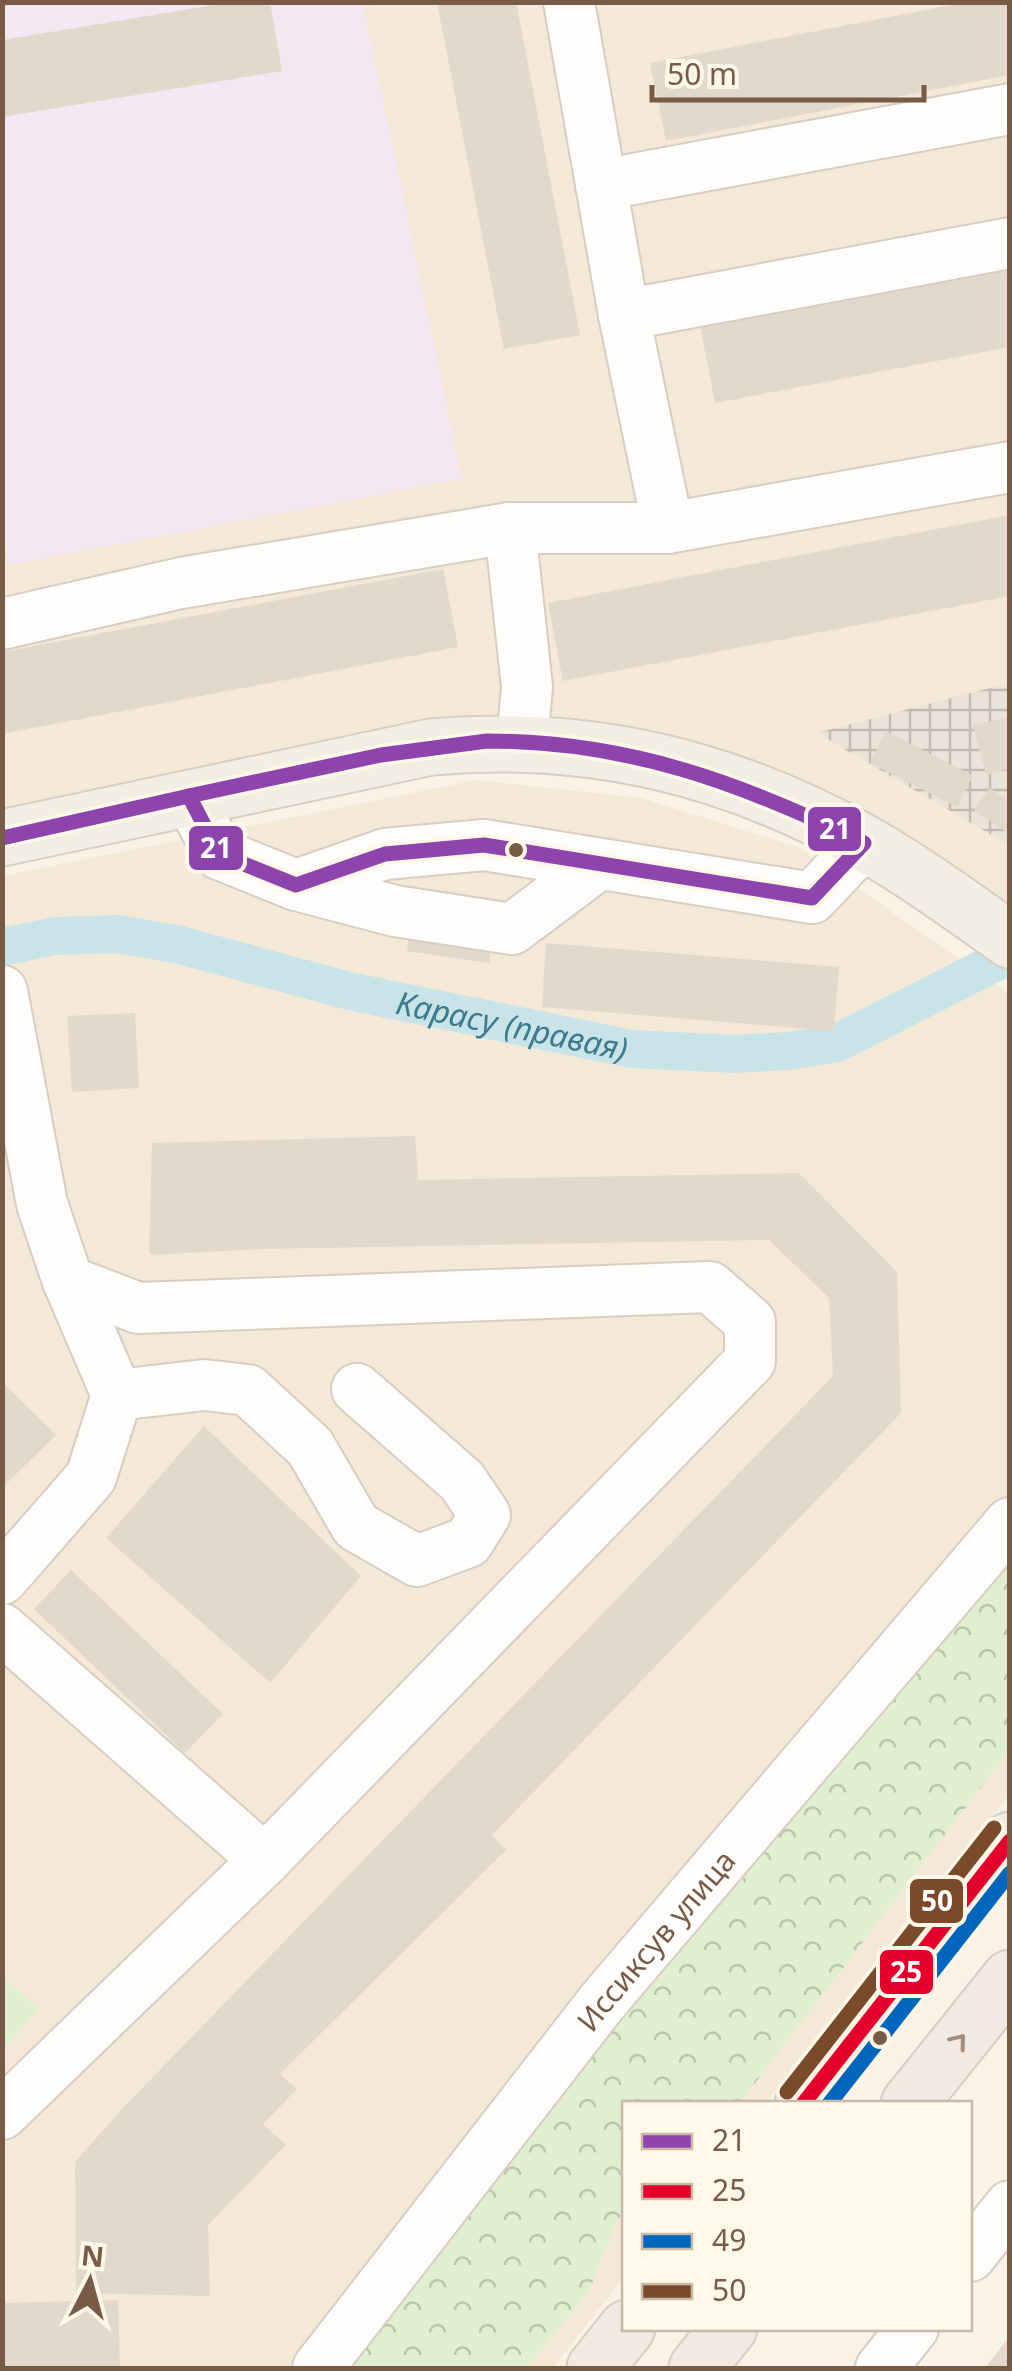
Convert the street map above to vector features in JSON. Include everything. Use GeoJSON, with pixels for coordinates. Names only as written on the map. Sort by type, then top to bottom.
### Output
{"type":"FeatureCollection","features":[{"type":"Feature","properties":{"kind":"highway"},"geometry":{"type":"LineString","coordinates":[[805,2101],[1010,1840]]}},
{"type":"Feature","properties":{"kind":"highway"},"geometry":{"type":"LineString","coordinates":[[911,2101],[1010,1978]]}},
{"type":"Feature","properties":{"kind":"highway"},"geometry":{"type":"LineString","coordinates":[[596,2368],[625,2331]]}},
{"type":"Feature","properties":{"kind":"highway"},"geometry":{"type":"LineString","coordinates":[[697,2368],[727,2331]]}},
{"type":"Feature","properties":{"kind":"main road"},"geometry":{"type":"LineString","coordinates":[[2,838],[431,746],[488,741],[597,750],[708,774],[813,816],[864,842],[1010,940]]}},
{"type":"Feature","properties":{"kind":"street"},"geometry":{"type":"LineString","coordinates":[[569,2],[624,314],[668,528]]}},
{"type":"Feature","properties":{"kind":"street"},"geometry":{"type":"LineString","coordinates":[[601,185],[1010,109]]}},
{"type":"Feature","properties":{"kind":"street"},"geometry":{"type":"LineString","coordinates":[[624,314],[1010,243]]}},
{"type":"Feature","properties":{"kind":"street"},"geometry":{"type":"LineString","coordinates":[[2,624],[181,583],[510,528],[668,528],[1010,467]]}},
{"type":"Feature","properties":{"kind":"street"},"geometry":{"type":"LineString","coordinates":[[510,528],[527,688],[522,743]]}},
{"type":"Feature","properties":{"kind":"street"},"geometry":{"type":"LineString","coordinates":[[188,796],[219,854],[296,885],[395,910],[512,930],[599,864]]}},
{"type":"Feature","properties":{"kind":"street"},"geometry":{"type":"LineString","coordinates":[[296,885],[386,854],[484,845],[812,898],[864,842]]}},
{"type":"Feature","properties":{"kind":"street"},"geometry":{"type":"LineString","coordinates":[[2,991],[42,1204],[68,1281],[117,1396],[90,1476],[2,1579]]}},
{"type":"Feature","properties":{"kind":"street"},"geometry":{"type":"LineString","coordinates":[[2,2114],[265,1860],[750,1361],[750,1322],[710,1287],[138,1308],[68,1281]]}},
{"type":"Feature","properties":{"kind":"street"},"geometry":{"type":"LineString","coordinates":[[117,1396],[204,1385],[248,1390],[310,1447],[356,1526],[418,1561],[468,1542],[485,1515],[462,1481],[357,1389]]}},
{"type":"Feature","properties":{"kind":"street","name":"Иссиксув улица"},"geometry":{"type":"LineString","coordinates":[[318,2368],[602,2002],[1010,1523]]}},
{"type":"Feature","properties":{"kind":"street"},"geometry":{"type":"LineString","coordinates":[[2,1629],[265,1860]]}},
{"type":"Feature","properties":{"kind":"street"},"geometry":{"type":"LineString","coordinates":[[972,2254],[1010,2206]]}},
{"type":"Feature","properties":{"kind":"street"},"geometry":{"type":"LineString","coordinates":[[881,2368],[911,2331]]}},
{"type":"Feature","properties":{"kind":"shaded area"},"geometry":{"type":"Polygon","coordinates":[[[2,3],[1009,3],[1009,940],[912,872],[597,749],[3,838],[2,3]]]}},
{"type":"Feature","properties":{"kind":"shaded area"},"geometry":{"type":"Polygon","coordinates":[[[2,3],[363,3],[462,479],[9,565],[2,531],[2,3]]]}},
{"type":"Feature","properties":{"kind":"shaded area"},"geometry":{"type":"Polygon","coordinates":[[[1009,683],[1009,845],[820,732],[1009,683]]]}},
{"type":"Feature","properties":{"kind":"shaded area"},"geometry":{"type":"Polygon","coordinates":[[[476,780],[641,798],[798,847],[1009,993],[1009,1796],[768,2101],[622,2101],[622,2280],[553,2368],[3,2368],[3,876],[476,780]]]}},
{"type":"Feature","properties":{"kind":"green space"},"geometry":{"type":"Polygon","coordinates":[[[1009,1523],[1009,1751],[742,2101],[622,2101],[622,2215],[589,2291],[527,2368],[318,2368],[1009,1523]]]}},
{"type":"Feature","properties":{"kind":"green space"},"geometry":{"type":"Polygon","coordinates":[[[3,1977],[39,2009],[3,2050],[3,1977]]]}},
{"type":"Feature","properties":{"kind":"building"},"geometry":{"type":"Polygon","coordinates":[[[232,2],[270,2],[282,71],[2,117],[2,40],[232,2]]]}},
{"type":"Feature","properties":{"kind":"building"},"geometry":{"type":"Polygon","coordinates":[[[437,2],[516,2],[580,335],[504,349],[437,2]]]}},
{"type":"Feature","properties":{"kind":"building"},"geometry":{"type":"Polygon","coordinates":[[[967,2],[1010,2],[1010,75],[666,141],[650,63],[967,2]]]}},
{"type":"Feature","properties":{"kind":"building"},"geometry":{"type":"Polygon","coordinates":[[[1010,266],[1010,347],[715,403],[700,325],[1010,266]]]}},
{"type":"Feature","properties":{"kind":"building"},"geometry":{"type":"Polygon","coordinates":[[[1010,515],[1010,596],[563,681],[548,603],[1010,515]]]}},
{"type":"Feature","properties":{"kind":"building"},"geometry":{"type":"Polygon","coordinates":[[[443,569],[458,647],[2,734],[2,652],[443,569]]]}},
{"type":"Feature","properties":{"kind":"building"},"geometry":{"type":"Polygon","coordinates":[[[1010,717],[1010,769],[986,775],[973,725],[1010,717]]]}},
{"type":"Feature","properties":{"kind":"building"},"geometry":{"type":"Polygon","coordinates":[[[886,731],[973,776],[957,807],[870,763],[886,731]]]}},
{"type":"Feature","properties":{"kind":"building"},"geometry":{"type":"Polygon","coordinates":[[[990,788],[1010,802],[1010,835],[974,810],[990,788]]]}},
{"type":"Feature","properties":{"kind":"building"},"geometry":{"type":"Polygon","coordinates":[[[410,930],[492,943],[489,963],[407,951],[410,930]]]}},
{"type":"Feature","properties":{"kind":"building"},"geometry":{"type":"Polygon","coordinates":[[[546,943],[839,967],[834,1031],[542,1007],[546,943]]]}},
{"type":"Feature","properties":{"kind":"building"},"geometry":{"type":"Polygon","coordinates":[[[135,1013],[139,1088],[72,1092],[67,1016],[135,1013]]]}},
{"type":"Feature","properties":{"kind":"building"},"geometry":{"type":"Polygon","coordinates":[[[415,1136],[418,1180],[799,1173],[897,1272],[901,1413],[492,1835],[506,1850],[280,2074],[297,2089],[263,2124],[286,2145],[208,2225],[210,2296],[76,2293],[75,2162],[120,2111],[833,1376],[829,1298],[769,1240],[260,1249],[149,1255],[152,1143],[415,1136]]]}},
{"type":"Feature","properties":{"kind":"building"},"geometry":{"type":"Polygon","coordinates":[[[2,1382],[56,1435],[5,1485],[2,1482],[2,1382]]]}},
{"type":"Feature","properties":{"kind":"building"},"geometry":{"type":"Polygon","coordinates":[[[204,1426],[361,1576],[270,1683],[106,1538],[204,1426]]]}},
{"type":"Feature","properties":{"kind":"building"},"geometry":{"type":"Polygon","coordinates":[[[71,1570],[223,1714],[185,1753],[34,1609],[71,1570]]]}},
{"type":"Feature","properties":{"kind":"building"},"geometry":{"type":"Polygon","coordinates":[[[118,2300],[120,2368],[2,2368],[2,2303],[118,2300]]]}},
{"type":"Feature","properties":{"kind":"building"},"geometry":{"type":"Polygon","coordinates":[[[1010,2336],[1010,2368],[985,2368],[1010,2336]]]}},
{"type":"Feature","properties":{"kind":"waterway","name":"Карасу (правая)"},"geometry":{"type":"LineString","coordinates":[[2,947],[56,936],[119,934],[180,945],[349,991],[632,1049],[735,1054],[837,1043],[1010,955]]}},
{"type":"Feature","properties":{"kind":"transit line","name":"21"},"geometry":{"type":"LineString","coordinates":[[487,741],[587,748],[681,769],[772,801],[864,843],[812,898],[484,845],[385,854],[296,885],[219,854],[189,796],[381,755],[487,741]]}},
{"type":"Feature","properties":{"kind":"transit line","name":"21"},"geometry":{"type":"LineString","coordinates":[[2,838],[189,796]]}},
{"type":"Feature","properties":{"kind":"transit line","name":"50"},"geometry":{"type":"LineString","coordinates":[[787,2092],[994,1828]]}},
{"type":"Feature","properties":{"kind":"transit line","name":"25"},"geometry":{"type":"LineString","coordinates":[[805,2101],[1010,1841]]}},
{"type":"Feature","properties":{"kind":"transit line","name":"49"},"geometry":{"type":"LineString","coordinates":[[831,2101],[1010,1873]]}}]}
